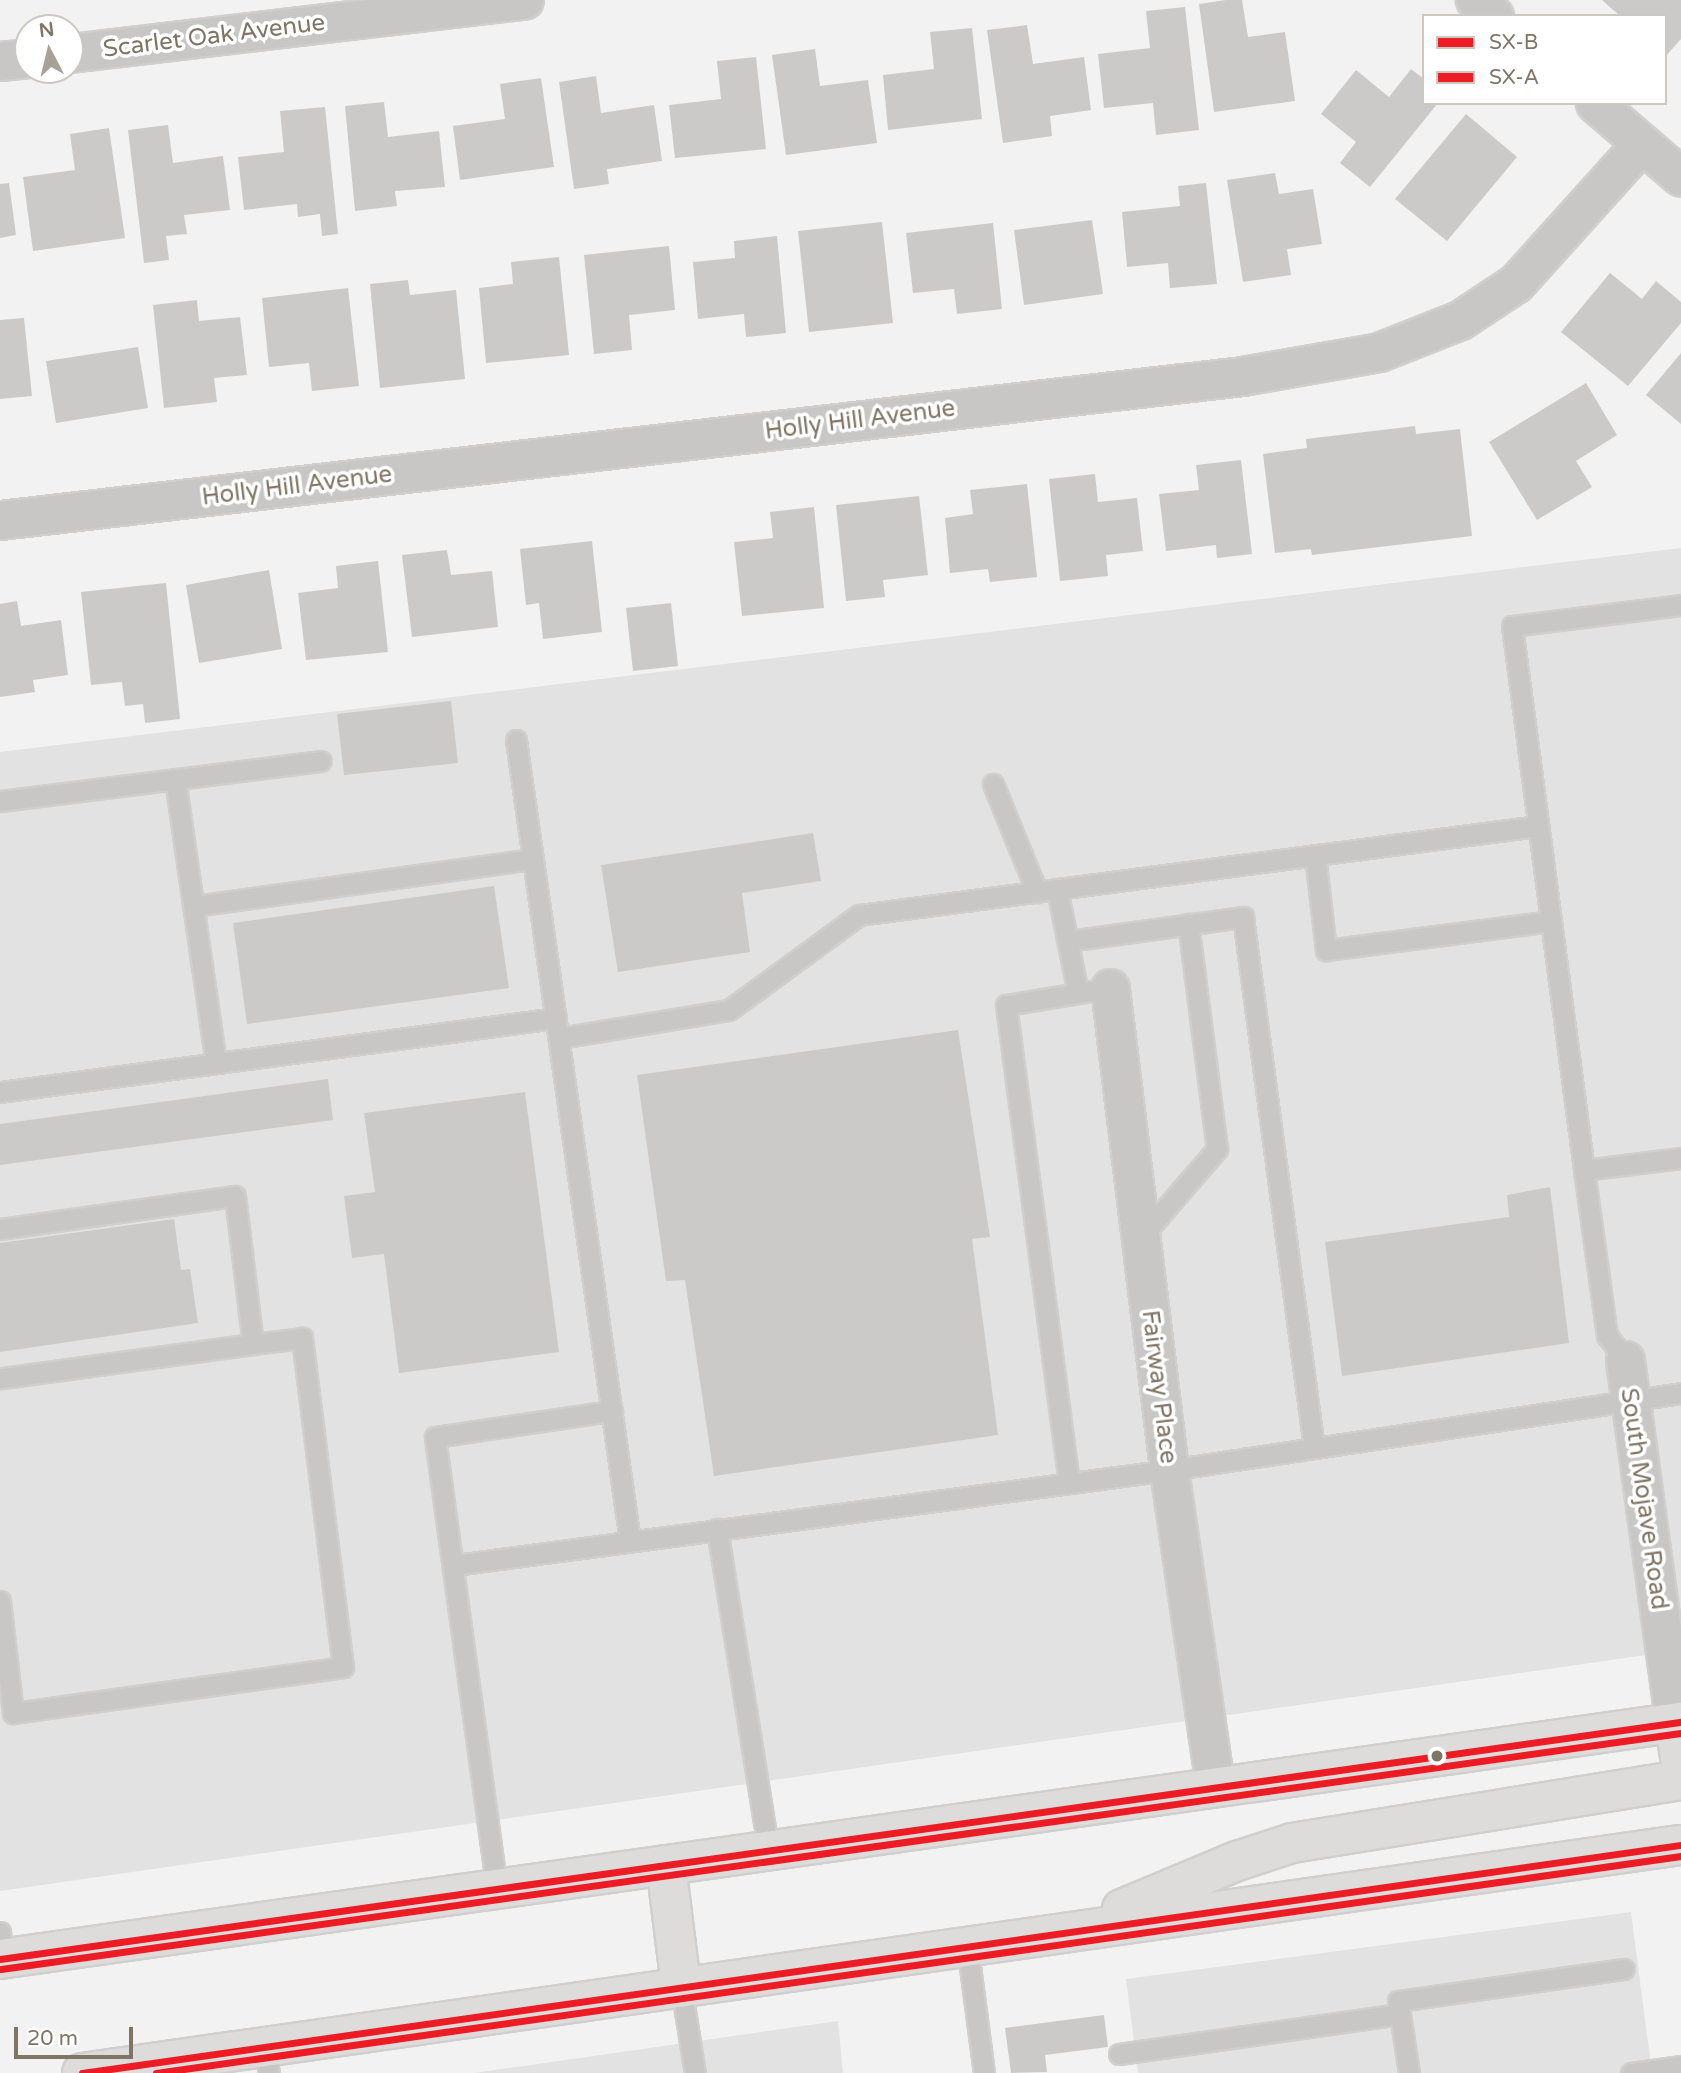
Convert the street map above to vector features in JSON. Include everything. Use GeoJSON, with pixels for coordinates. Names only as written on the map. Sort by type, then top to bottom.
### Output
{"type":"FeatureCollection","features":[{"type":"Feature","properties":{"kind":"main road","name":"South Mojave Road"},"geometry":{"type":"LineString","coordinates":[[1678,1722],[1681,1764]]}},
{"type":"Feature","properties":{"kind":"main road"},"geometry":{"type":"LineString","coordinates":[[1,1950],[497,1890],[1214,1785],[1678,1722]]}},
{"type":"Feature","properties":{"kind":"main road"},"geometry":{"type":"LineString","coordinates":[[1075,1929],[1279,1846],[1681,1780]]}},
{"type":"Feature","properties":{"kind":"main road"},"geometry":{"type":"LineString","coordinates":[[82,2073],[267,2060],[681,1986],[1681,1845]]}},
{"type":"Feature","properties":{"kind":"main road"},"geometry":{"type":"LineString","coordinates":[[666,1865],[681,1986]]}},
{"type":"Feature","properties":{"kind":"street","name":"Scarlet Oak Avenue"},"geometry":{"type":"LineString","coordinates":[[84,51],[524,0]]}},
{"type":"Feature","properties":{"kind":"street"},"geometry":{"type":"LineString","coordinates":[[1475,0],[1492,14]]}},
{"type":"Feature","properties":{"kind":"street"},"geometry":{"type":"LineString","coordinates":[[1597,105],[1681,177]]}},
{"type":"Feature","properties":{"kind":"street","name":"Holly Hill Avenue"},"geometry":{"type":"LineString","coordinates":[[0,520],[1242,376],[1379,352],[1460,320],[1516,283],[1642,144]]}},
{"type":"Feature","properties":{"kind":"street","name":"Fairway Place"},"geometry":{"type":"LineString","coordinates":[[1094,991],[1140,1238],[1169,1470],[1214,1785]]}},
{"type":"Feature","properties":{"kind":"street","name":"South Mojave Road"},"geometry":{"type":"LineString","coordinates":[[1625,1360],[1678,1722]]}},
{"type":"Feature","properties":{"kind":"lane"},"geometry":{"type":"LineString","coordinates":[[1625,1360],[1607,1335],[1512,626],[1681,605]]}},
{"type":"Feature","properties":{"kind":"lane"},"geometry":{"type":"LineString","coordinates":[[516,740],[630,1541]]}},
{"type":"Feature","properties":{"kind":"lane"},"geometry":{"type":"LineString","coordinates":[[0,802],[321,761]]}},
{"type":"Feature","properties":{"kind":"lane"},"geometry":{"type":"LineString","coordinates":[[175,779],[216,1063]]}},
{"type":"Feature","properties":{"kind":"lane"},"geometry":{"type":"LineString","coordinates":[[993,784],[1037,892]]}},
{"type":"Feature","properties":{"kind":"lane"},"geometry":{"type":"LineString","coordinates":[[559,1038],[729,1010],[859,915],[1538,826]]}},
{"type":"Feature","properties":{"kind":"lane"},"geometry":{"type":"LineString","coordinates":[[1315,855],[1326,950],[1550,921]]}},
{"type":"Feature","properties":{"kind":"lane"},"geometry":{"type":"LineString","coordinates":[[194,905],[533,859]]}},
{"type":"Feature","properties":{"kind":"lane"},"geometry":{"type":"LineString","coordinates":[[1057,889],[1067,941],[1094,991],[1006,1005],[1069,1483]]}},
{"type":"Feature","properties":{"kind":"lane"},"geometry":{"type":"LineString","coordinates":[[1067,941],[1244,917],[1314,1448]]}},
{"type":"Feature","properties":{"kind":"lane"},"geometry":{"type":"LineString","coordinates":[[1140,1238],[1217,1149],[1188,924]]}},
{"type":"Feature","properties":{"kind":"lane"},"geometry":{"type":"LineString","coordinates":[[0,1092],[556,1018]]}},
{"type":"Feature","properties":{"kind":"lane"},"geometry":{"type":"LineString","coordinates":[[1584,1170],[1681,1158]]}},
{"type":"Feature","properties":{"kind":"lane"},"geometry":{"type":"LineString","coordinates":[[0,1229],[235,1196],[253,1344]]}},
{"type":"Feature","properties":{"kind":"lane"},"geometry":{"type":"LineString","coordinates":[[0,1378],[302,1338],[343,1667],[13,1713],[0,1601]]}},
{"type":"Feature","properties":{"kind":"lane"},"geometry":{"type":"LineString","coordinates":[[455,1565],[1169,1470],[1681,1393]]}},
{"type":"Feature","properties":{"kind":"lane"},"geometry":{"type":"LineString","coordinates":[[497,1890],[455,1565],[435,1437],[612,1411]]}},
{"type":"Feature","properties":{"kind":"lane"},"geometry":{"type":"LineString","coordinates":[[717,1529],[768,1849]]}},
{"type":"Feature","properties":{"kind":"lane"},"geometry":{"type":"LineString","coordinates":[[967,1944],[984,2073]]}},
{"type":"Feature","properties":{"kind":"lane"},"geometry":{"type":"LineString","coordinates":[[1409,2073],[1398,2001],[1623,1969]]}},
{"type":"Feature","properties":{"kind":"lane"},"geometry":{"type":"LineString","coordinates":[[681,1986],[695,2073]]}},
{"type":"Feature","properties":{"kind":"lane"},"geometry":{"type":"LineString","coordinates":[[1119,2054],[1400,2014]]}},
{"type":"Feature","properties":{"kind":"lane"},"geometry":{"type":"LineString","coordinates":[[1631,2073],[1681,2066]]}},
{"type":"Feature","properties":{"kind":"shaded area"},"geometry":{"type":"Polygon","coordinates":[[[1681,548],[1681,1650],[0,1891],[0,752],[1681,548]]]}},
{"type":"Feature","properties":{"kind":"shaded area"},"geometry":{"type":"Polygon","coordinates":[[[1631,1912],[1652,2073],[1138,2073],[1126,1979],[1631,1912]]]}},
{"type":"Feature","properties":{"kind":"shaded area"},"geometry":{"type":"Polygon","coordinates":[[[838,2021],[843,2073],[474,2073],[838,2021]]]}},
{"type":"Feature","properties":{"kind":"building"},"geometry":{"type":"Polygon","coordinates":[[[1242,0],[1248,37],[1285,32],[1295,101],[1214,112],[1199,4],[1242,0]]]}},
{"type":"Feature","properties":{"kind":"building"},"geometry":{"type":"Polygon","coordinates":[[[1602,0],[1681,0],[1681,39],[1667,55],[1667,14],[1618,14],[1602,0]]]}},
{"type":"Feature","properties":{"kind":"building"},"geometry":{"type":"Polygon","coordinates":[[[1185,7],[1199,130],[1156,135],[1153,103],[1104,108],[1098,54],[1150,48],[1146,11],[1185,7]]]}},
{"type":"Feature","properties":{"kind":"building"},"geometry":{"type":"Polygon","coordinates":[[[1027,25],[1033,64],[1084,57],[1091,110],[1050,116],[1052,136],[1003,143],[987,30],[1027,25]]]}},
{"type":"Feature","properties":{"kind":"building"},"geometry":{"type":"Polygon","coordinates":[[[972,28],[982,119],[888,130],[883,75],[934,69],[930,32],[972,28]]]}},
{"type":"Feature","properties":{"kind":"building"},"geometry":{"type":"Polygon","coordinates":[[[815,49],[820,86],[868,80],[877,143],[786,155],[772,55],[815,49]]]}},
{"type":"Feature","properties":{"kind":"building"},"geometry":{"type":"Polygon","coordinates":[[[756,57],[766,149],[675,158],[669,105],[721,99],[717,61],[756,57]]]}},
{"type":"Feature","properties":{"kind":"building"},"geometry":{"type":"Polygon","coordinates":[[[1411,69],[1422,77],[1422,105],[1436,105],[1370,187],[1340,163],[1356,142],[1321,114],[1356,70],[1389,97],[1411,69]]]}},
{"type":"Feature","properties":{"kind":"building"},"geometry":{"type":"Polygon","coordinates":[[[596,76],[601,113],[654,105],[662,161],[607,169],[609,184],[574,189],[559,82],[596,76]]]}},
{"type":"Feature","properties":{"kind":"building"},"geometry":{"type":"Polygon","coordinates":[[[541,78],[554,167],[460,180],[453,126],[505,119],[500,84],[541,78]]]}},
{"type":"Feature","properties":{"kind":"building"},"geometry":{"type":"Polygon","coordinates":[[[384,102],[388,137],[439,131],[445,187],[395,191],[397,206],[355,211],[345,106],[384,102]]]}},
{"type":"Feature","properties":{"kind":"building"},"geometry":{"type":"Polygon","coordinates":[[[325,107],[338,234],[322,236],[320,214],[298,217],[297,204],[244,210],[238,157],[284,152],[280,111],[325,107]]]}},
{"type":"Feature","properties":{"kind":"building"},"geometry":{"type":"Polygon","coordinates":[[[1466,114],[1517,157],[1447,241],[1395,199],[1466,114]]]}},
{"type":"Feature","properties":{"kind":"building"},"geometry":{"type":"Polygon","coordinates":[[[168,125],[173,163],[223,156],[230,210],[184,215],[187,234],[166,236],[169,260],[144,263],[128,130],[168,125]]]}},
{"type":"Feature","properties":{"kind":"building"},"geometry":{"type":"Polygon","coordinates":[[[109,128],[125,238],[33,251],[23,177],[75,170],[70,134],[109,128]]]}},
{"type":"Feature","properties":{"kind":"building"},"geometry":{"type":"Polygon","coordinates":[[[1275,173],[1279,194],[1313,189],[1322,244],[1287,249],[1291,275],[1243,282],[1227,180],[1275,173]]]}},
{"type":"Feature","properties":{"kind":"building"},"geometry":{"type":"Polygon","coordinates":[[[9,183],[16,235],[0,238],[0,184],[9,183]]]}},
{"type":"Feature","properties":{"kind":"building"},"geometry":{"type":"Polygon","coordinates":[[[1206,183],[1217,284],[1170,288],[1168,263],[1127,267],[1122,212],[1180,206],[1178,186],[1206,183]]]}},
{"type":"Feature","properties":{"kind":"building"},"geometry":{"type":"Polygon","coordinates":[[[1092,220],[1103,294],[1024,305],[1014,230],[1092,220]]]}},
{"type":"Feature","properties":{"kind":"building"},"geometry":{"type":"Polygon","coordinates":[[[882,222],[893,323],[809,332],[798,231],[882,222]]]}},
{"type":"Feature","properties":{"kind":"building"},"geometry":{"type":"Polygon","coordinates":[[[993,223],[1002,309],[957,314],[954,289],[913,293],[906,233],[993,223]]]}},
{"type":"Feature","properties":{"kind":"building"},"geometry":{"type":"Polygon","coordinates":[[[777,236],[786,333],[746,337],[744,314],[698,319],[693,262],[735,258],[734,241],[777,236]]]}},
{"type":"Feature","properties":{"kind":"building"},"geometry":{"type":"Polygon","coordinates":[[[669,246],[675,310],[629,315],[632,350],[594,354],[584,255],[669,246]]]}},
{"type":"Feature","properties":{"kind":"building"},"geometry":{"type":"Polygon","coordinates":[[[559,257],[569,355],[486,363],[479,288],[513,284],[511,262],[559,257]]]}},
{"type":"Feature","properties":{"kind":"building"},"geometry":{"type":"Polygon","coordinates":[[[1610,273],[1642,299],[1656,281],[1681,302],[1681,323],[1628,386],[1561,332],[1610,273]]]}},
{"type":"Feature","properties":{"kind":"building"},"geometry":{"type":"Polygon","coordinates":[[[408,280],[410,295],[456,290],[465,379],[380,388],[370,284],[408,280]]]}},
{"type":"Feature","properties":{"kind":"building"},"geometry":{"type":"Polygon","coordinates":[[[348,288],[359,386],[312,391],[309,363],[269,367],[262,298],[348,288]]]}},
{"type":"Feature","properties":{"kind":"building"},"geometry":{"type":"Polygon","coordinates":[[[197,300],[199,321],[240,317],[247,375],[214,378],[217,402],[164,408],[153,305],[197,300]]]}},
{"type":"Feature","properties":{"kind":"building"},"geometry":{"type":"Polygon","coordinates":[[[24,318],[32,396],[0,399],[0,320],[24,318]]]}},
{"type":"Feature","properties":{"kind":"building"},"geometry":{"type":"Polygon","coordinates":[[[138,347],[148,408],[56,423],[46,361],[138,347]]]}},
{"type":"Feature","properties":{"kind":"building"},"geometry":{"type":"Polygon","coordinates":[[[1681,353],[1681,424],[1646,395],[1681,353]]]}},
{"type":"Feature","properties":{"kind":"building"},"geometry":{"type":"Polygon","coordinates":[[[1586,383],[1617,435],[1576,461],[1592,487],[1537,520],[1489,442],[1586,383]]]}},
{"type":"Feature","properties":{"kind":"building"},"geometry":{"type":"Polygon","coordinates":[[[1415,426],[1416,434],[1460,429],[1472,536],[1312,555],[1311,549],[1275,553],[1263,454],[1307,448],[1306,439],[1415,426]]]}},
{"type":"Feature","properties":{"kind":"building"},"geometry":{"type":"Polygon","coordinates":[[[1241,460],[1252,554],[1217,558],[1216,545],[1166,551],[1159,494],[1199,490],[1196,465],[1241,460]]]}},
{"type":"Feature","properties":{"kind":"building"},"geometry":{"type":"Polygon","coordinates":[[[1095,474],[1098,502],[1137,498],[1143,551],[1106,555],[1108,576],[1060,581],[1049,479],[1095,474]]]}},
{"type":"Feature","properties":{"kind":"building"},"geometry":{"type":"Polygon","coordinates":[[[1027,484],[1037,577],[990,582],[988,569],[950,573],[945,518],[973,514],[970,490],[1027,484]]]}},
{"type":"Feature","properties":{"kind":"building"},"geometry":{"type":"Polygon","coordinates":[[[919,496],[928,575],[883,580],[885,597],[846,601],[836,505],[919,496]]]}},
{"type":"Feature","properties":{"kind":"building"},"geometry":{"type":"Polygon","coordinates":[[[814,507],[824,608],[742,616],[734,542],[773,538],[770,512],[814,507]]]}},
{"type":"Feature","properties":{"kind":"building"},"geometry":{"type":"Polygon","coordinates":[[[592,541],[602,632],[543,639],[539,603],[526,605],[520,549],[592,541]]]}},
{"type":"Feature","properties":{"kind":"building"},"geometry":{"type":"Polygon","coordinates":[[[447,550],[451,575],[492,571],[498,627],[412,637],[402,555],[447,550]]]}},
{"type":"Feature","properties":{"kind":"building"},"geometry":{"type":"Polygon","coordinates":[[[378,561],[388,652],[306,660],[298,593],[338,588],[336,566],[378,561]]]}},
{"type":"Feature","properties":{"kind":"building"},"geometry":{"type":"Polygon","coordinates":[[[269,570],[282,649],[199,663],[186,585],[269,570]]]}},
{"type":"Feature","properties":{"kind":"building"},"geometry":{"type":"Polygon","coordinates":[[[166,583],[180,719],[145,723],[143,704],[125,706],[122,682],[91,685],[81,592],[166,583]]]}},
{"type":"Feature","properties":{"kind":"building"},"geometry":{"type":"Polygon","coordinates":[[[17,601],[21,626],[61,620],[68,675],[33,680],[35,692],[0,697],[0,604],[17,601]]]}},
{"type":"Feature","properties":{"kind":"building"},"geometry":{"type":"Polygon","coordinates":[[[671,603],[678,666],[633,671],[626,608],[671,603]]]}},
{"type":"Feature","properties":{"kind":"building"},"geometry":{"type":"Polygon","coordinates":[[[451,701],[458,763],[344,775],[337,714],[451,701]]]}},
{"type":"Feature","properties":{"kind":"building"},"geometry":{"type":"Polygon","coordinates":[[[813,833],[821,881],[742,893],[750,952],[618,972],[601,865],[813,833]]]}},
{"type":"Feature","properties":{"kind":"building"},"geometry":{"type":"Polygon","coordinates":[[[494,886],[509,988],[247,1024],[233,923],[494,886]]]}},
{"type":"Feature","properties":{"kind":"building"},"geometry":{"type":"Polygon","coordinates":[[[958,1030],[990,1237],[972,1239],[998,1435],[714,1476],[685,1280],[666,1281],[637,1075],[958,1030]]]}},
{"type":"Feature","properties":{"kind":"building"},"geometry":{"type":"Polygon","coordinates":[[[328,1079],[333,1120],[0,1165],[0,1124],[328,1079]]]}},
{"type":"Feature","properties":{"kind":"building"},"geometry":{"type":"Polygon","coordinates":[[[525,1092],[559,1352],[399,1373],[384,1254],[352,1258],[344,1196],[375,1192],[364,1113],[525,1092]]]}},
{"type":"Feature","properties":{"kind":"building"},"geometry":{"type":"Polygon","coordinates":[[[1550,1187],[1569,1343],[1342,1376],[1325,1242],[1509,1217],[1507,1195],[1550,1187]]]}},
{"type":"Feature","properties":{"kind":"building"},"geometry":{"type":"Polygon","coordinates":[[[174,1219],[181,1270],[190,1269],[198,1323],[0,1352],[0,1243],[174,1219]]]}},
{"type":"Feature","properties":{"kind":"building"},"geometry":{"type":"Polygon","coordinates":[[[1104,2015],[1108,2047],[1045,2055],[1047,2072],[1011,2073],[1005,2028],[1104,2015]]]}},
{"type":"Feature","properties":{"kind":"transit line","name":"SX-B"},"geometry":{"type":"LineString","coordinates":[[0,1959],[1681,1722]]}},
{"type":"Feature","properties":{"kind":"transit line","name":"SX-A"},"geometry":{"type":"LineString","coordinates":[[1,1969],[1681,1733]]}},
{"type":"Feature","properties":{"kind":"transit line","name":"SX-B"},"geometry":{"type":"LineString","coordinates":[[82,2073],[1681,1845]]}},
{"type":"Feature","properties":{"kind":"transit line","name":"SX-A"},"geometry":{"type":"LineString","coordinates":[[156,2073],[1681,1856]]}}]}
